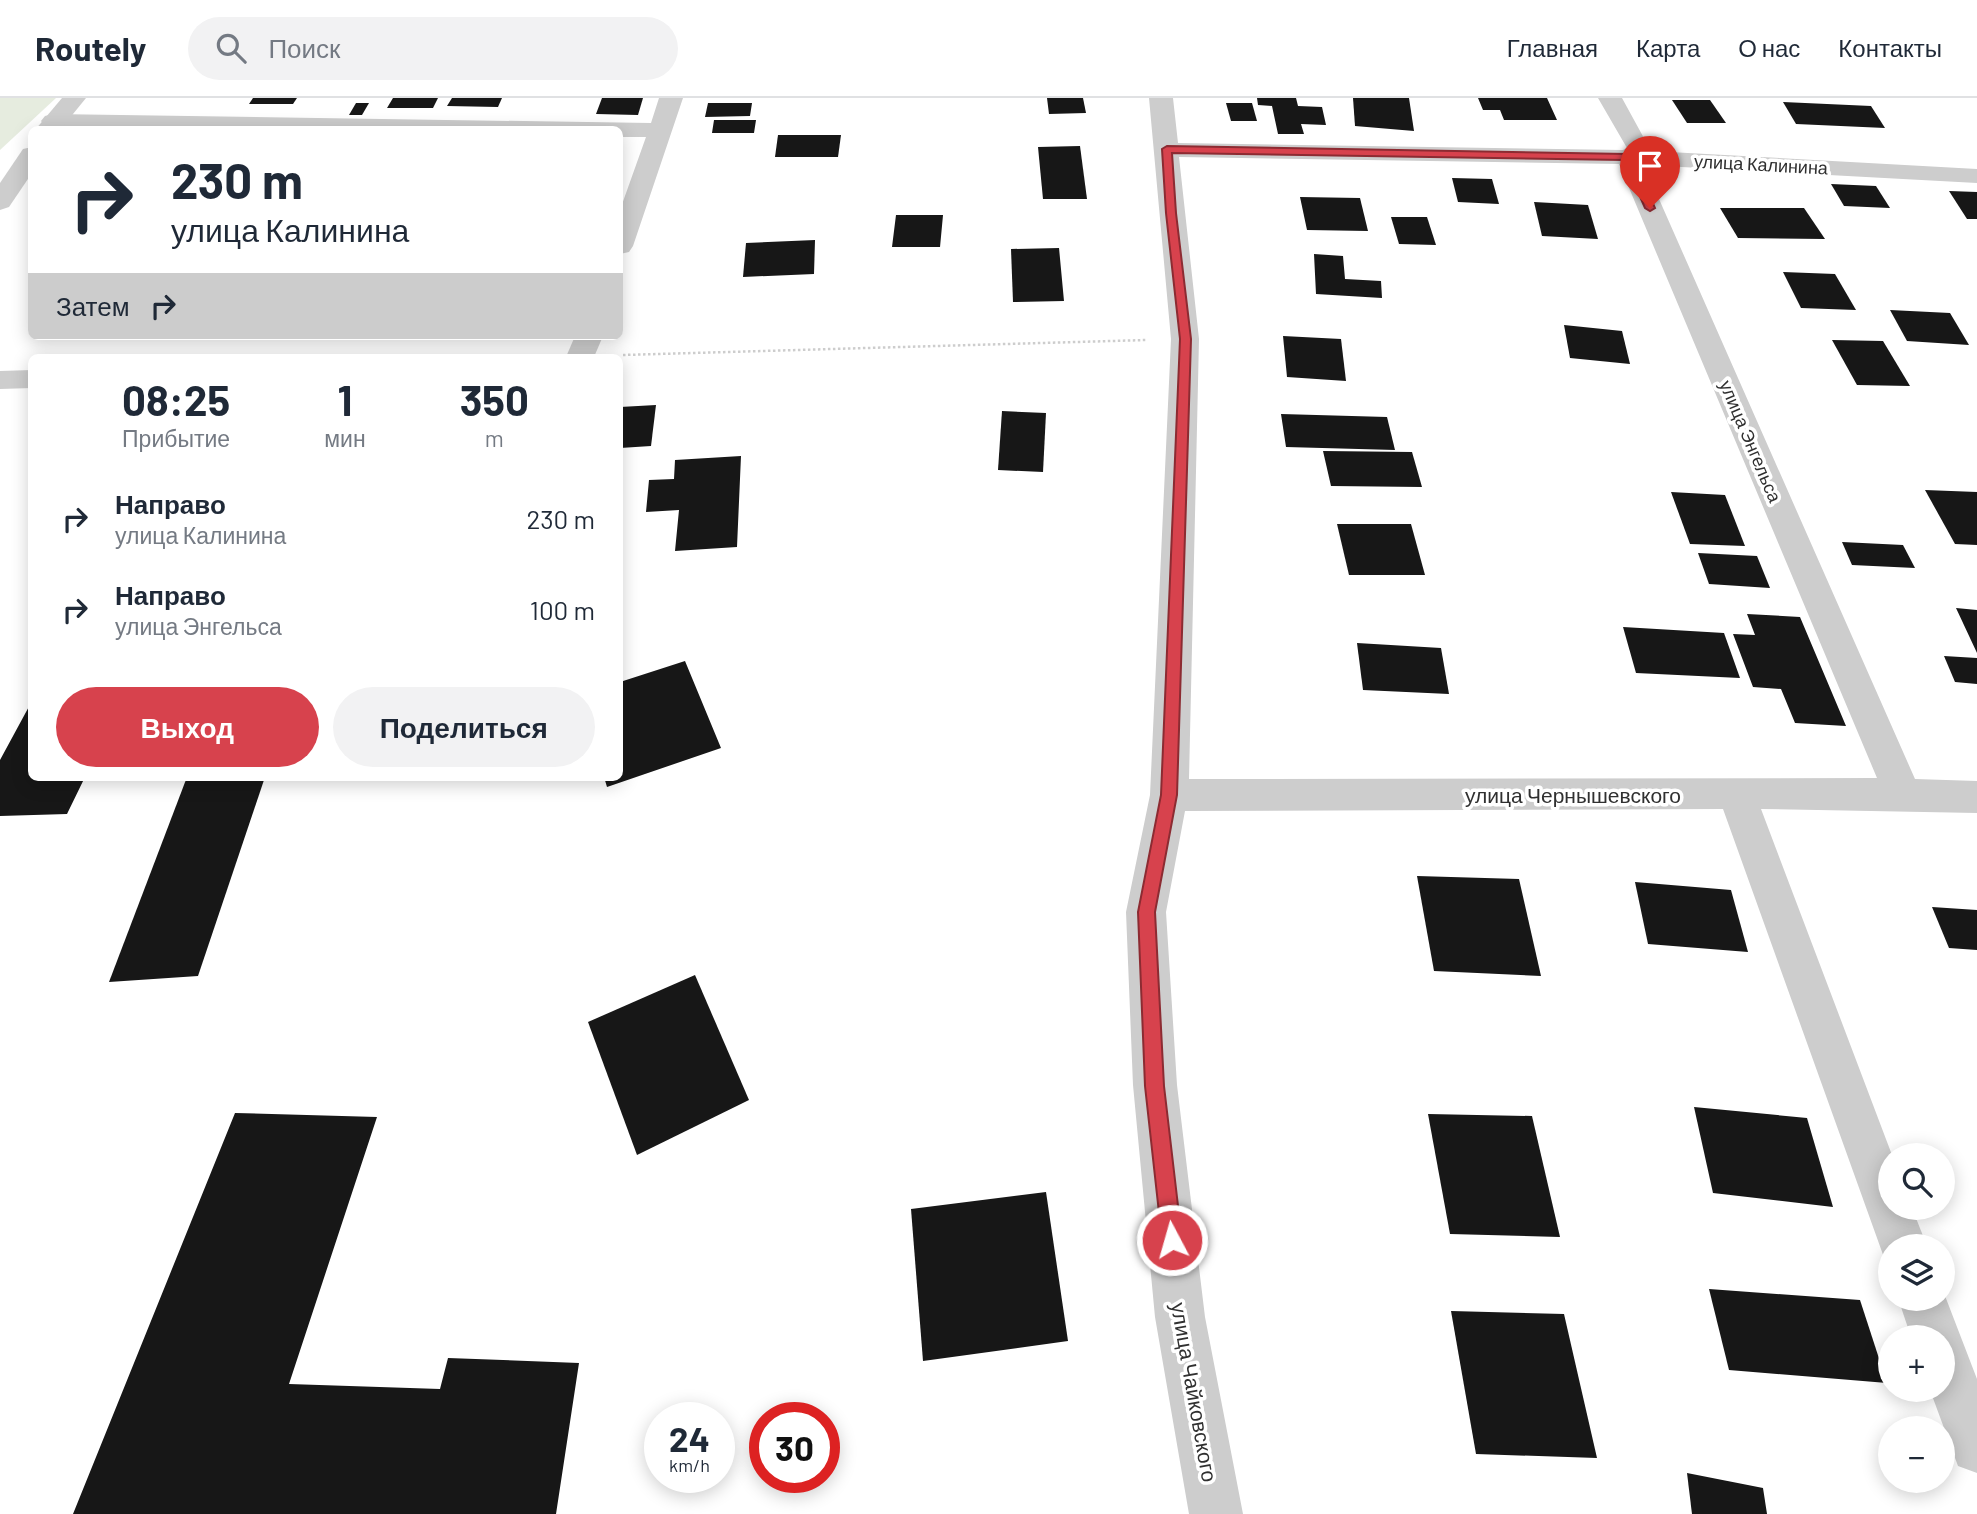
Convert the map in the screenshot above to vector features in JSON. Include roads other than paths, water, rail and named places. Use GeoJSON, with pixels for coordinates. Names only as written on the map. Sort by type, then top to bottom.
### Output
{"type":"FeatureCollection","features":[{"type":"Feature","properties":{"kind":"street"},"geometry":{"type":"LineString","coordinates":[[50,125],[74,98]]}},
{"type":"Feature","properties":{"kind":"street"},"geometry":{"type":"LineString","coordinates":[[623,237],[671,98]]}},
{"type":"Feature","properties":{"kind":"street","name":"улица Чайковского"},"geometry":{"type":"LineString","coordinates":[[1161,98],[1185,339],[1169,795],[1146,912],[1154,1086],[1180,1317],[1216,1514]]}},
{"type":"Feature","properties":{"kind":"street","name":"улица Энгельса"},"geometry":{"type":"LineString","coordinates":[[1610,98],[1640,150],[1628,157],[1903,794]]}},
{"type":"Feature","properties":{"kind":"street"},"geometry":{"type":"LineString","coordinates":[[50,125],[172,126]]}},
{"type":"Feature","properties":{"kind":"street"},"geometry":{"type":"LineString","coordinates":[[623,130],[659,130]]}},
{"type":"Feature","properties":{"kind":"street","name":"улица Калинина"},"geometry":{"type":"LineString","coordinates":[[1167,149],[1628,157],[1977,176]]}},
{"type":"Feature","properties":{"kind":"street"},"geometry":{"type":"LineString","coordinates":[[0,202],[28,160]]}},
{"type":"Feature","properties":{"kind":"street"},"geometry":{"type":"LineString","coordinates":[[0,380],[28,379]]}},
{"type":"Feature","properties":{"kind":"street"},"geometry":{"type":"LineString","coordinates":[[1736,793],[1899,1234]]}},
{"type":"Feature","properties":{"kind":"street","name":"улица Чернышевского"},"geometry":{"type":"LineString","coordinates":[[1169,795],[1736,793],[1977,797]]}},
{"type":"Feature","properties":{"kind":"street"},"geometry":{"type":"LineString","coordinates":[[1955,1388],[1977,1447]]}}]}
